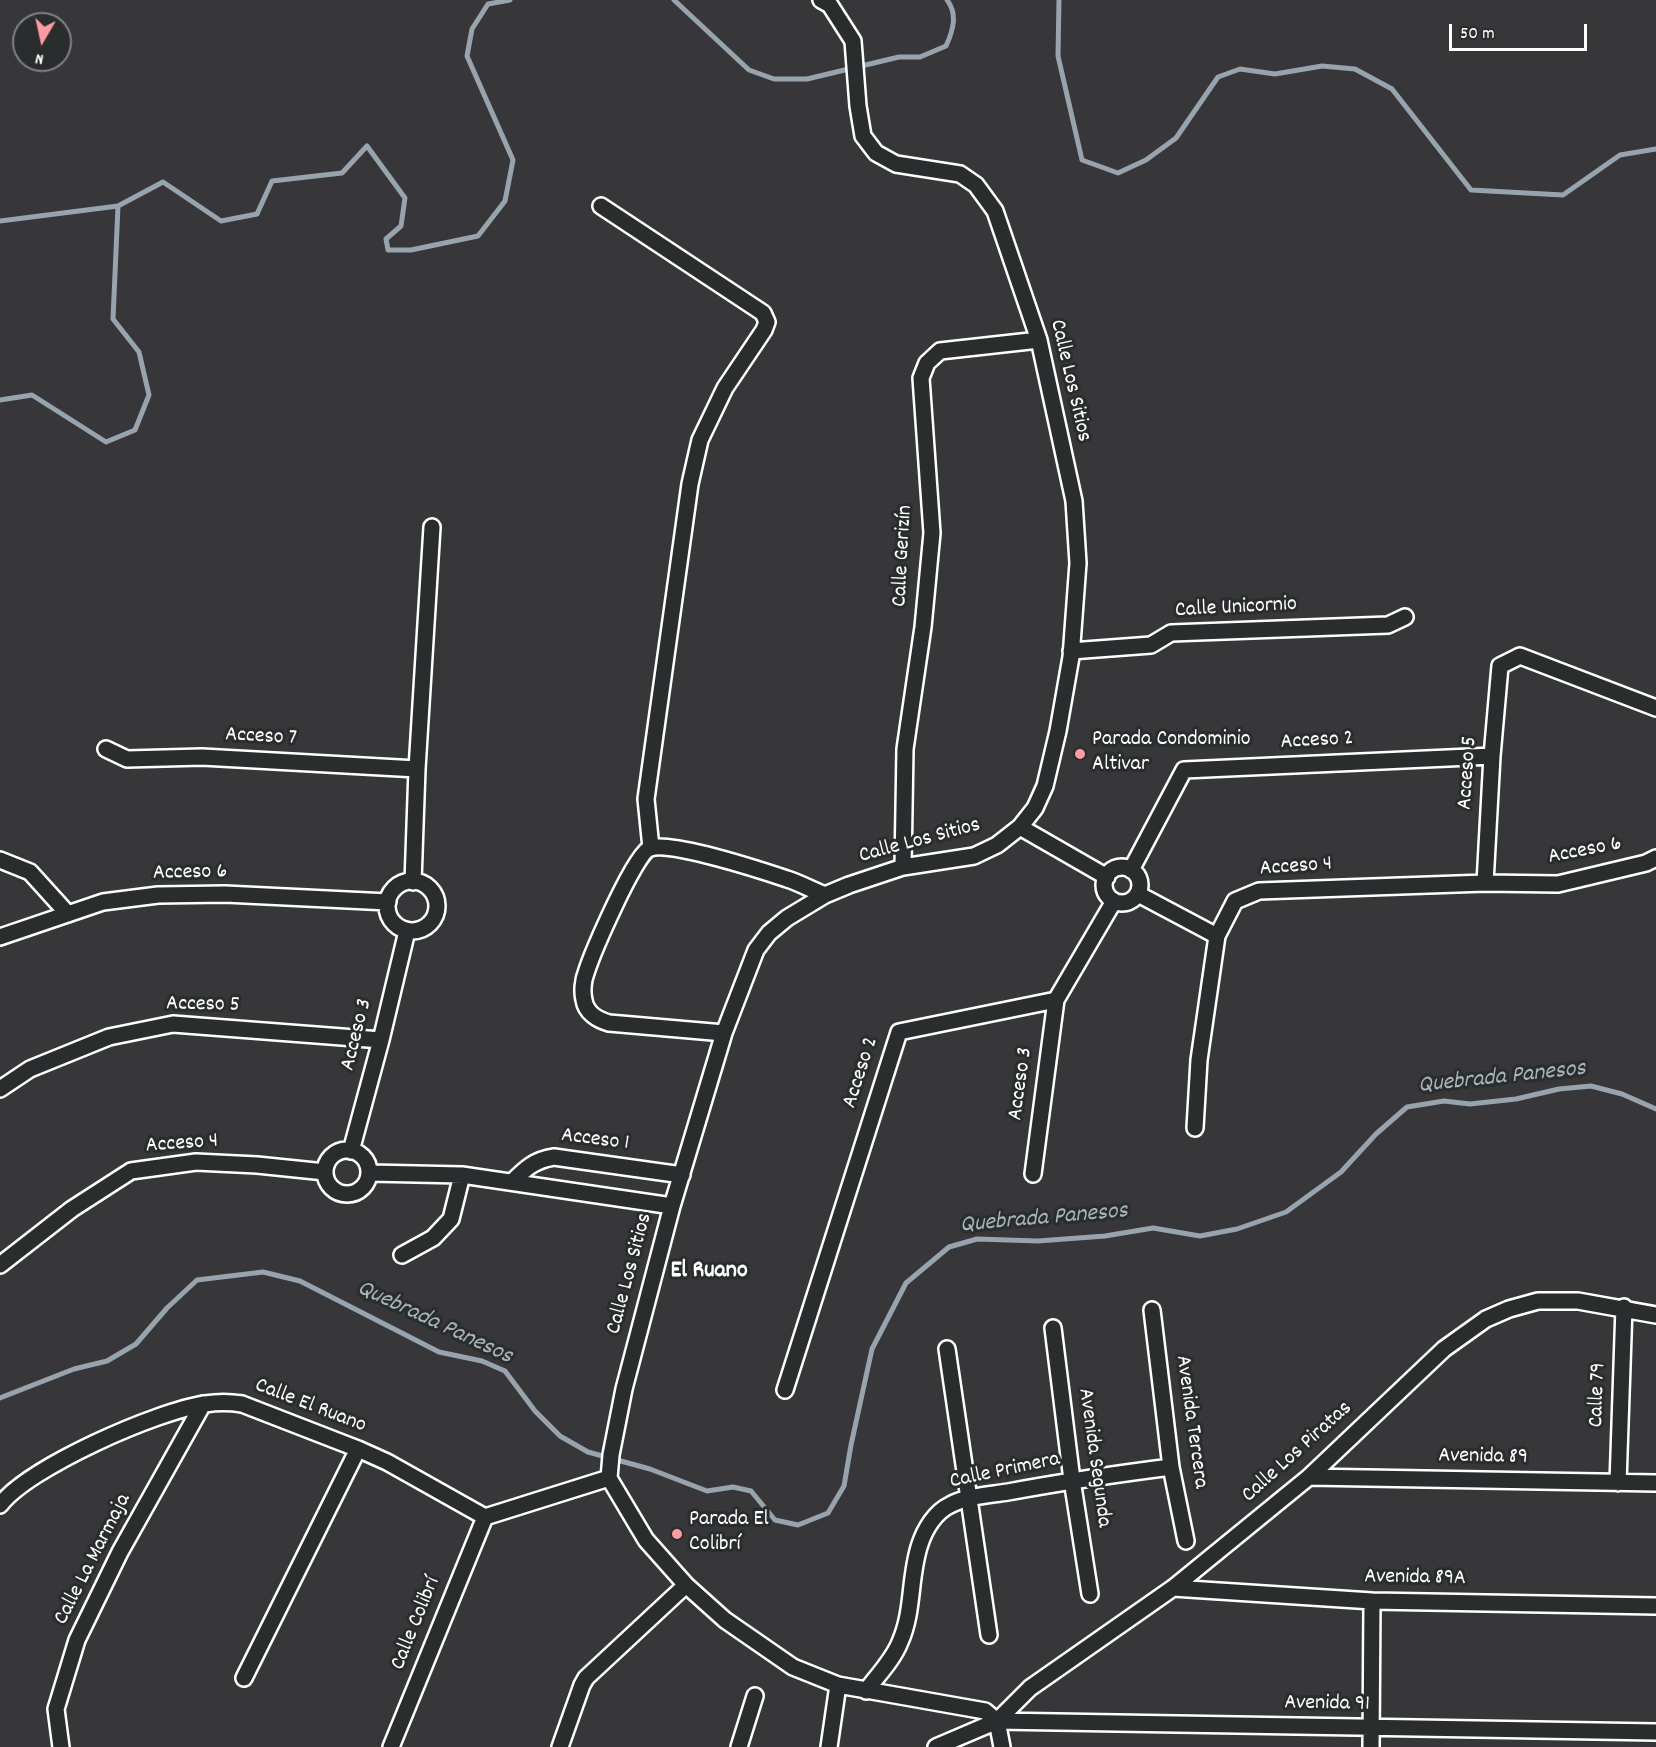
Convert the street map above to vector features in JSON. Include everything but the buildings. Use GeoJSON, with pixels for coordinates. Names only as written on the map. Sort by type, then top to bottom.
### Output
{"type":"FeatureCollection","features":[{"type":"Feature","properties":{"kind":"street","name":"Calle Los Sitios"},"geometry":{"type":"LineString","coordinates":[[609,1478],[611,1455],[624,1389],[672,1206],[724,1033],[756,950],[769,933],[787,918],[825,895],[903,867],[974,856],[997,845],[1020,827],[1035,808],[1045,786],[1058,731],[1071,651],[1077,563],[1074,501],[1039,340],[995,211],[976,185],[960,174],[896,164],[876,153],[863,136],[858,106],[853,41],[830,5],[821,0]]}},
{"type":"Feature","properties":{"kind":"street"},"geometry":{"type":"LineString","coordinates":[[601,206],[763,313],[767,322],[725,388],[700,440],[690,484],[646,799],[651,848]]}},
{"type":"Feature","properties":{"kind":"street","name":"Calle Gerizín"},"geometry":{"type":"LineString","coordinates":[[903,867],[905,749],[923,627],[932,533],[921,378],[927,363],[940,351],[1039,340]]}},
{"type":"Feature","properties":{"kind":"street"},"geometry":{"type":"LineString","coordinates":[[413,882],[417,769],[432,527]]}},
{"type":"Feature","properties":{"kind":"street","name":"Calle Unicornio"},"geometry":{"type":"LineString","coordinates":[[1071,651],[1151,645],[1171,633],[1388,625],[1405,617]]}},
{"type":"Feature","properties":{"kind":"street","name":"Acceso 5"},"geometry":{"type":"LineString","coordinates":[[1485,883],[1500,666],[1520,656],[1656,708]]}},
{"type":"Feature","properties":{"kind":"street","name":"Acceso 7"},"geometry":{"type":"LineString","coordinates":[[106,748],[127,759],[201,758],[417,769]]}},
{"type":"Feature","properties":{"kind":"street","name":"Acceso 2"},"geometry":{"type":"LineString","coordinates":[[1131,870],[1184,770],[1492,756]]}},
{"type":"Feature","properties":{"kind":"street"},"geometry":{"type":"LineString","coordinates":[[1020,827],[1107,877]]}},
{"type":"Feature","properties":{"kind":"street"},"geometry":{"type":"LineString","coordinates":[[724,1033],[609,1023],[599,1020],[589,1011],[584,1001],[585,974],[612,911],[636,864],[646,850],[663,846],[684,849],[789,879],[825,895]]}},
{"type":"Feature","properties":{"kind":"street","name":"Acceso 6"},"geometry":{"type":"LineString","coordinates":[[1485,883],[1558,884],[1646,863],[1656,858]]}},
{"type":"Feature","properties":{"kind":"street"},"geometry":{"type":"LineString","coordinates":[[0,860],[30,873],[68,914]]}},
{"type":"Feature","properties":{"kind":"street"},"geometry":{"type":"LineString","coordinates":[[1120,868],[1131,870],[1140,883],[1138,894],[1130,901],[1119,903],[1114,901],[1106,893],[1107,877],[1120,868]]}},
{"type":"Feature","properties":{"kind":"street"},"geometry":{"type":"LineString","coordinates":[[406,882],[413,882],[428,888],[434,894],[436,910],[429,924],[423,928],[407,931],[389,917],[387,902],[394,890],[406,882]]}},
{"type":"Feature","properties":{"kind":"street","name":"Acceso 4"},"geometry":{"type":"LineString","coordinates":[[1195,1128],[1199,1060],[1217,936],[1235,901],[1259,891],[1485,883]]}},
{"type":"Feature","properties":{"kind":"street","name":"Acceso 6"},"geometry":{"type":"LineString","coordinates":[[0,937],[103,902],[158,895],[225,894],[387,902]]}},
{"type":"Feature","properties":{"kind":"street"},"geometry":{"type":"LineString","coordinates":[[1138,894],[1217,936]]}},
{"type":"Feature","properties":{"kind":"street"},"geometry":{"type":"LineString","coordinates":[[1056,1000],[1114,901]]}},
{"type":"Feature","properties":{"kind":"street","name":"Acceso 3"},"geometry":{"type":"LineString","coordinates":[[351,1150],[381,1040],[407,931]]}},
{"type":"Feature","properties":{"kind":"street","name":"Acceso 2"},"geometry":{"type":"LineString","coordinates":[[785,1390],[899,1032],[1056,1000]]}},
{"type":"Feature","properties":{"kind":"street","name":"Acceso 3"},"geometry":{"type":"LineString","coordinates":[[1033,1174],[1056,1000]]}},
{"type":"Feature","properties":{"kind":"street","name":"Acceso 5"},"geometry":{"type":"LineString","coordinates":[[0,1089],[30,1069],[109,1037],[173,1024],[381,1040]]}},
{"type":"Feature","properties":{"kind":"street"},"geometry":{"type":"LineString","coordinates":[[351,1150],[364,1158],[370,1173],[368,1180],[358,1192],[343,1195],[330,1186],[325,1172],[326,1164],[336,1153],[351,1150]]}},
{"type":"Feature","properties":{"kind":"street","name":"Acceso 1"},"geometry":{"type":"LineString","coordinates":[[512,1182],[526,1167],[540,1159],[554,1157],[682,1175]]}},
{"type":"Feature","properties":{"kind":"street","name":"Acceso 4"},"geometry":{"type":"LineString","coordinates":[[0,1265],[72,1209],[131,1171],[196,1162],[257,1164],[325,1172]]}},
{"type":"Feature","properties":{"kind":"street"},"geometry":{"type":"LineString","coordinates":[[370,1173],[462,1174],[672,1206]]}},
{"type":"Feature","properties":{"kind":"street"},"geometry":{"type":"LineString","coordinates":[[402,1255],[433,1238],[451,1219],[462,1174]]}},
{"type":"Feature","properties":{"kind":"street","name":"Calle Los Piratas"},"geometry":{"type":"LineString","coordinates":[[997,1722],[1030,1688],[1173,1588],[1309,1477],[1444,1349],[1486,1319],[1509,1309],[1538,1301],[1578,1301],[1656,1315]]}},
{"type":"Feature","properties":{"kind":"street","name":"Calle 79"},"geometry":{"type":"LineString","coordinates":[[1618,1483],[1624,1308]]}},
{"type":"Feature","properties":{"kind":"street","name":"Avenida Tercera"},"geometry":{"type":"LineString","coordinates":[[1152,1310],[1171,1467],[1186,1541]]}},
{"type":"Feature","properties":{"kind":"street","name":"Avenida Segunda"},"geometry":{"type":"LineString","coordinates":[[1053,1328],[1072,1480],[1090,1594]]}},
{"type":"Feature","properties":{"kind":"street"},"geometry":{"type":"LineString","coordinates":[[947,1349],[988,1635]]}},
{"type":"Feature","properties":{"kind":"street","name":"Calle El Ruano"},"geometry":{"type":"LineString","coordinates":[[0,1505],[9,1494],[56,1462],[170,1413],[203,1404],[226,1402],[242,1404],[358,1449],[408,1472],[484,1517]]}},
{"type":"Feature","properties":{"kind":"street","name":"Calle La Marmaja"},"geometry":{"type":"LineString","coordinates":[[61,1747],[56,1709],[77,1640],[120,1552],[203,1404]]}},
{"type":"Feature","properties":{"kind":"street"},"geometry":{"type":"LineString","coordinates":[[244,1678],[358,1449]]}},
{"type":"Feature","properties":{"kind":"street","name":"Calle Primera"},"geometry":{"type":"LineString","coordinates":[[866,1691],[900,1644],[906,1626],[914,1561],[928,1525],[939,1512],[951,1504],[968,1499],[1072,1480],[1171,1467]]}},
{"type":"Feature","properties":{"kind":"street","name":"Avenida 89"},"geometry":{"type":"LineString","coordinates":[[1309,1477],[1656,1483]]}},
{"type":"Feature","properties":{"kind":"street"},"geometry":{"type":"LineString","coordinates":[[484,1517],[609,1478],[646,1540],[686,1585],[725,1620],[793,1667],[838,1685],[985,1711],[997,1722],[1002,1747]]}},
{"type":"Feature","properties":{"kind":"street","name":"Calle Colibrí"},"geometry":{"type":"LineString","coordinates":[[391,1747],[484,1517]]}},
{"type":"Feature","properties":{"kind":"street"},"geometry":{"type":"LineString","coordinates":[[560,1747],[586,1678],[686,1585]]}},
{"type":"Feature","properties":{"kind":"street","name":"Avenida 89A"},"geometry":{"type":"LineString","coordinates":[[1173,1588],[1372,1601],[1656,1606]]}},
{"type":"Feature","properties":{"kind":"street"},"geometry":{"type":"LineString","coordinates":[[1371,1747],[1372,1601]]}},
{"type":"Feature","properties":{"kind":"street"},"geometry":{"type":"LineString","coordinates":[[829,1747],[838,1685]]}},
{"type":"Feature","properties":{"kind":"street"},"geometry":{"type":"LineString","coordinates":[[739,1747],[755,1696]]}},
{"type":"Feature","properties":{"kind":"street"},"geometry":{"type":"LineString","coordinates":[[936,1747],[997,1722]]}},
{"type":"Feature","properties":{"kind":"street","name":"Avenida 91"},"geometry":{"type":"LineString","coordinates":[[997,1722],[1656,1732]]}},
{"type":"Feature","properties":{"kind":"waterway"},"geometry":{"type":"LineString","coordinates":[[0,221],[118,206],[163,182],[221,221],[257,214],[272,181],[342,173],[367,146],[405,198],[401,226],[386,239],[388,250],[411,250],[478,236],[505,201],[513,160],[467,56],[472,29],[488,4],[510,0]]}},
{"type":"Feature","properties":{"kind":"waterway"},"geometry":{"type":"LineString","coordinates":[[674,0],[749,70],[774,79],[807,79],[899,57],[920,57],[946,46],[953,23],[952,11],[947,0]]}},
{"type":"Feature","properties":{"kind":"waterway"},"geometry":{"type":"LineString","coordinates":[[1059,0],[1058,56],[1082,160],[1118,173],[1146,160],[1176,138],[1218,77],[1240,69],[1275,74],[1322,66],[1355,69],[1392,89],[1471,190],[1563,195],[1620,155],[1656,149]]}},
{"type":"Feature","properties":{"kind":"waterway"},"geometry":{"type":"LineString","coordinates":[[0,400],[32,395],[106,442],[135,430],[149,395],[139,352],[113,319],[118,206]]}},
{"type":"Feature","properties":{"kind":"waterway","name":"Quebrada Panesos"},"geometry":{"type":"LineString","coordinates":[[0,1398],[74,1369],[107,1361],[136,1344],[167,1308],[197,1280],[263,1272],[300,1281],[439,1352],[482,1361],[505,1371],[535,1411],[560,1436],[588,1452],[650,1469],[707,1491],[733,1487],[751,1491],[775,1520],[798,1525],[828,1513],[844,1486],[872,1349],[906,1283],[949,1247],[977,1239],[1038,1241],[1105,1236],[1153,1228],[1200,1236],[1237,1229],[1286,1212],[1341,1172],[1376,1134],[1407,1107],[1444,1101],[1470,1104],[1516,1099],[1559,1089],[1591,1086],[1622,1094],[1656,1109]]}},
{"type":"Feature","properties":{"kind":"place","name":"Parada Condominio Altivar"},"geometry":{"type":"Point","coordinates":[1080,754]}},
{"type":"Feature","properties":{"kind":"place","name":"Parada El Colibrí"},"geometry":{"type":"Point","coordinates":[677,1534]}},
{"type":"Feature","properties":{"kind":"district","name":"El Ruano"},"geometry":{"type":"Point","coordinates":[709,1273]}}]}
